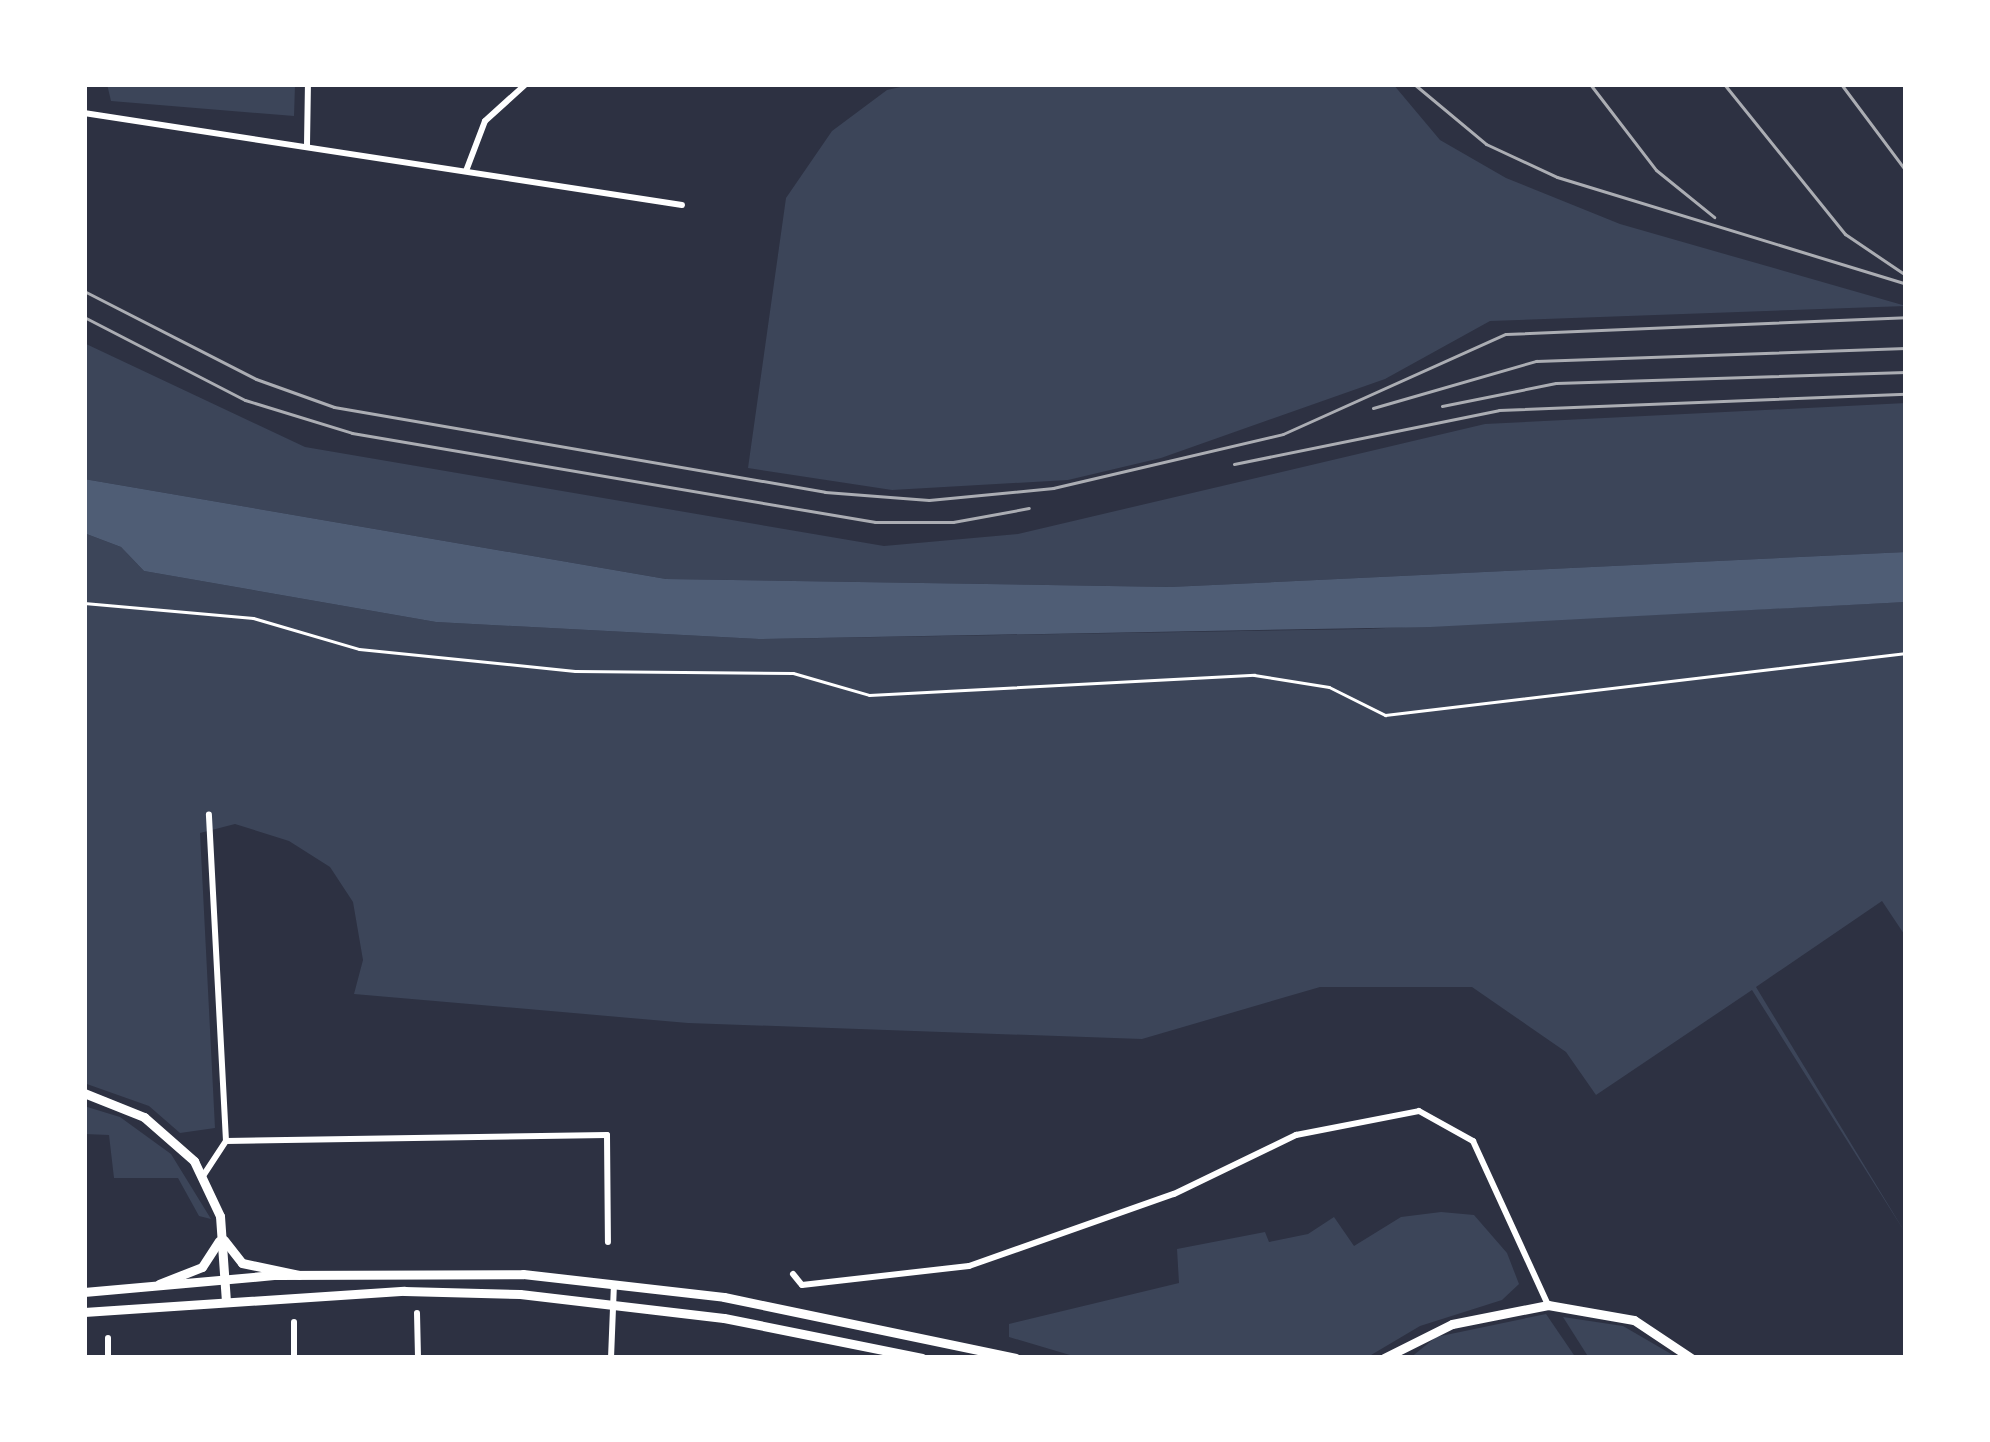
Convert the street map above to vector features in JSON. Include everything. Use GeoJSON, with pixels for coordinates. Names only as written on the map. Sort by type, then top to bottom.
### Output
{"type":"FeatureCollection","features":[{"type":"Feature","properties":{"kind":"main road"},"geometry":{"type":"LineString","coordinates":[[84,1094],[156,1125],[203,1176],[221,1236],[226,1303]]}},
{"type":"Feature","properties":{"kind":"main road"},"geometry":{"type":"LineString","coordinates":[[221,1236],[242,1263],[299,1275]]}},
{"type":"Feature","properties":{"kind":"main road"},"geometry":{"type":"LineString","coordinates":[[158,1283],[202,1267],[221,1236]]}},
{"type":"Feature","properties":{"kind":"main road"},"geometry":{"type":"LineString","coordinates":[[84,1292],[299,1275],[615,1282],[1016,1358]]}},
{"type":"Feature","properties":{"kind":"main road"},"geometry":{"type":"LineString","coordinates":[[84,1312],[404,1291],[613,1302],[922,1358]]}},
{"type":"Feature","properties":{"kind":"main road"},"geometry":{"type":"LineString","coordinates":[[1384,1358],[1424,1334],[1548,1305],[1629,1318],[1690,1358]]}},
{"type":"Feature","properties":{"kind":"main road"},"geometry":{"type":"LineString","coordinates":[[1403,1358],[1424,1334]]}},
{"type":"Feature","properties":{"kind":"street"},"geometry":{"type":"LineString","coordinates":[[308,84],[308,146]]}},
{"type":"Feature","properties":{"kind":"street"},"geometry":{"type":"LineString","coordinates":[[466,171],[485,121],[526,84]]}},
{"type":"Feature","properties":{"kind":"street"},"geometry":{"type":"LineString","coordinates":[[84,113],[682,205]]}},
{"type":"Feature","properties":{"kind":"street"},"geometry":{"type":"LineString","coordinates":[[203,1176],[226,1141],[209,814]]}},
{"type":"Feature","properties":{"kind":"street"},"geometry":{"type":"LineString","coordinates":[[793,1274],[802,1285],[969,1266],[1174,1194],[1295,1135],[1419,1111],[1450,1122],[1477,1148],[1548,1305]]}},
{"type":"Feature","properties":{"kind":"street"},"geometry":{"type":"LineString","coordinates":[[226,1141],[608,1135],[608,1242]]}},
{"type":"Feature","properties":{"kind":"street"},"geometry":{"type":"LineString","coordinates":[[610,1358],[615,1282]]}},
{"type":"Feature","properties":{"kind":"street"},"geometry":{"type":"LineString","coordinates":[[417,1313],[418,1358]]}},
{"type":"Feature","properties":{"kind":"street"},"geometry":{"type":"LineString","coordinates":[[294,1322],[294,1358]]}},
{"type":"Feature","properties":{"kind":"street"},"geometry":{"type":"LineString","coordinates":[[108,1338],[108,1358]]}},
{"type":"Feature","properties":{"kind":"path"},"geometry":{"type":"LineString","coordinates":[[84,603],[253,618],[359,649],[575,671],[793,674],[869,694],[1254,675],[1329,687],[1385,715],[1906,653]]}},
{"type":"Feature","properties":{"kind":"shaded area"},"geometry":{"type":"Polygon","coordinates":[[[107,84],[295,84],[294,116],[111,101],[107,84]]]}},
{"type":"Feature","properties":{"kind":"shaded area"},"geometry":{"type":"Polygon","coordinates":[[[914,84],[1393,84],[1440,140],[1506,178],[1620,224],[1906,306],[1490,321],[1385,379],[1161,458],[1068,480],[892,490],[748,468],[786,198],[832,131],[887,90],[914,84]]]}},
{"type":"Feature","properties":{"kind":"shaded area"},"geometry":{"type":"Polygon","coordinates":[[[84,343],[305,447],[884,546],[1018,534],[1485,424],[1906,403],[1906,552],[1170,587],[666,579],[84,479],[84,343]]]}},
{"type":"Feature","properties":{"kind":"shaded area"},"geometry":{"type":"Polygon","coordinates":[[[84,479],[666,579],[1170,587],[1906,552],[1906,602],[1430,627],[759,639],[436,622],[144,571],[121,547],[84,533],[84,479]]]}},
{"type":"Feature","properties":{"kind":"shaded area"},"geometry":{"type":"Polygon","coordinates":[[[84,533],[121,547],[144,571],[436,622],[759,639],[1366,629],[1906,602],[1906,937],[1882,901],[1756,987],[1906,1234],[1752,990],[1596,1095],[1566,1052],[1472,987],[1320,987],[1142,1039],[688,1023],[354,994],[363,960],[353,902],[330,867],[289,841],[235,824],[200,833],[215,1128],[180,1133],[149,1106],[84,1083],[84,533]]]}},
{"type":"Feature","properties":{"kind":"shaded area"},"geometry":{"type":"Polygon","coordinates":[[[84,1106],[120,1117],[171,1154],[211,1219],[199,1216],[178,1178],[114,1178],[109,1135],[84,1134],[84,1106]]]}},
{"type":"Feature","properties":{"kind":"shaded area"},"geometry":{"type":"Polygon","coordinates":[[[1441,1212],[1474,1215],[1507,1253],[1519,1284],[1502,1300],[1420,1326],[1366,1358],[1080,1358],[1009,1337],[1009,1324],[1179,1283],[1177,1249],[1265,1232],[1269,1242],[1308,1234],[1334,1217],[1354,1246],[1401,1217],[1441,1212]]]}},
{"type":"Feature","properties":{"kind":"shaded area"},"geometry":{"type":"Polygon","coordinates":[[[1546,1314],[1576,1358],[1410,1358],[1436,1337],[1546,1314]]]}},
{"type":"Feature","properties":{"kind":"shaded area"},"geometry":{"type":"Polygon","coordinates":[[[1563,1317],[1623,1326],[1678,1358],[1589,1358],[1563,1317]]]}},
{"type":"Feature","properties":{"kind":"railway"},"geometry":{"type":"LineString","coordinates":[[1414,84],[1486,144],[1557,177],[1906,284]]}},
{"type":"Feature","properties":{"kind":"railway"},"geometry":{"type":"LineString","coordinates":[[1590,84],[1656,170],[1714,217]]}},
{"type":"Feature","properties":{"kind":"railway"},"geometry":{"type":"LineString","coordinates":[[1724,84],[1845,234],[1904,274]]}},
{"type":"Feature","properties":{"kind":"railway"},"geometry":{"type":"LineString","coordinates":[[1841,84],[1906,171]]}},
{"type":"Feature","properties":{"kind":"railway"},"geometry":{"type":"LineString","coordinates":[[84,291],[256,379],[334,407],[825,492],[929,500],[1053,488],[1283,434],[1506,334],[1906,317]]}},
{"type":"Feature","properties":{"kind":"railway"},"geometry":{"type":"LineString","coordinates":[[84,317],[245,400],[352,433],[875,522],[953,522],[1029,508]]}},
{"type":"Feature","properties":{"kind":"railway"},"geometry":{"type":"LineString","coordinates":[[1373,408],[1536,361],[1906,348]]}},
{"type":"Feature","properties":{"kind":"railway"},"geometry":{"type":"LineString","coordinates":[[1442,406],[1556,383],[1906,372]]}},
{"type":"Feature","properties":{"kind":"railway"},"geometry":{"type":"LineString","coordinates":[[1234,464],[1499,410],[1906,394]]}}]}
